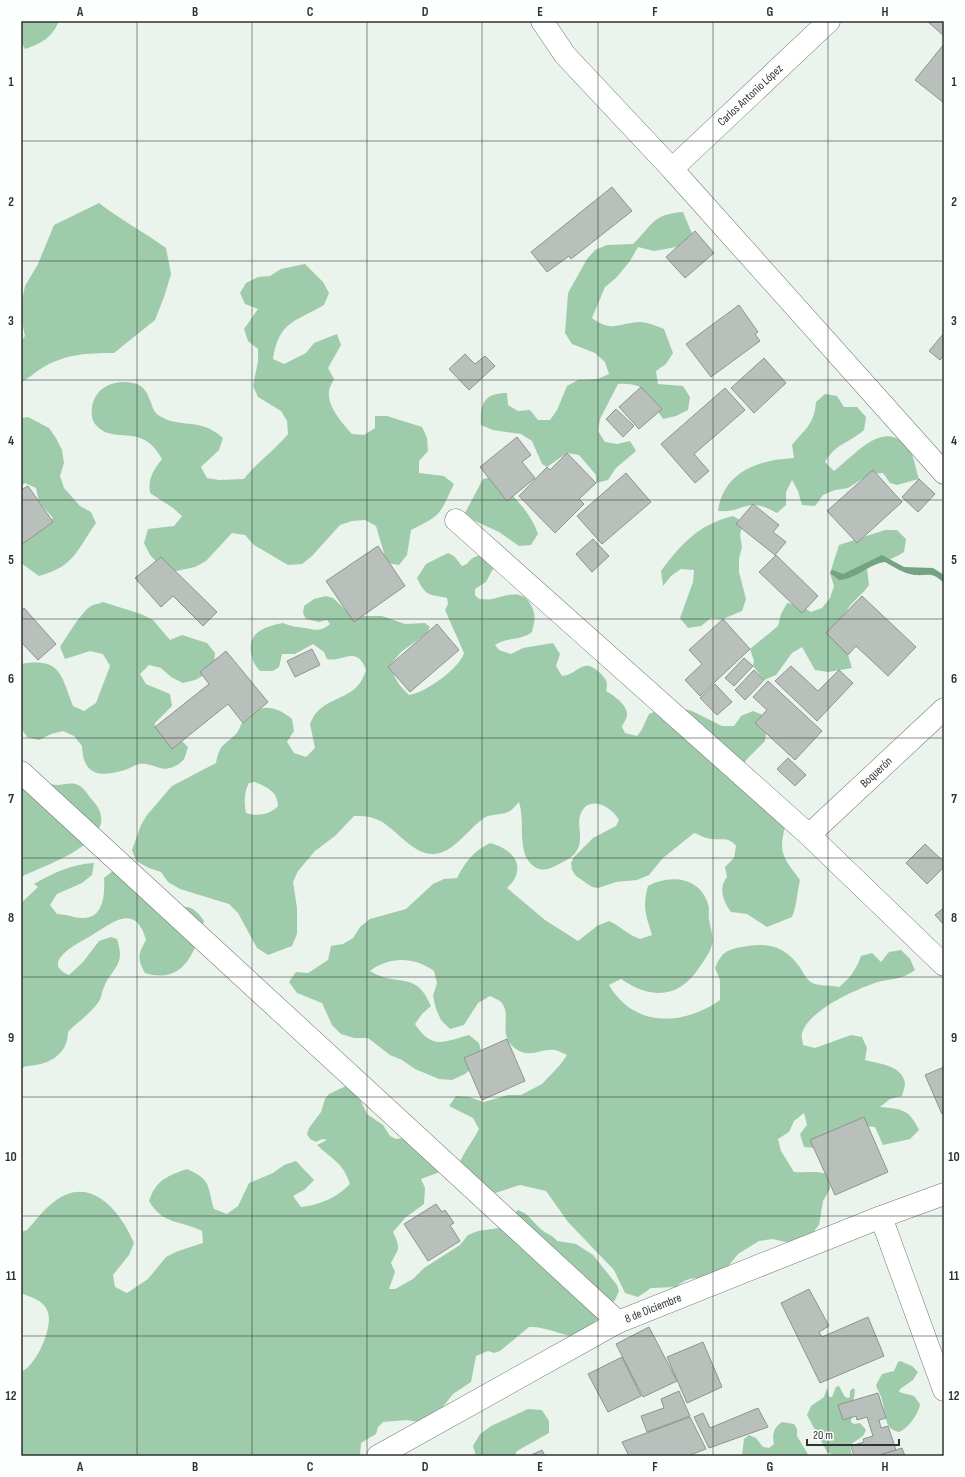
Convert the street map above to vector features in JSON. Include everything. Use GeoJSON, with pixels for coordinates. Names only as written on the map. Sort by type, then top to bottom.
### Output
{"type":"FeatureCollection","features":[{"type":"Feature","properties":{"kind":"street"},"geometry":{"type":"LineString","coordinates":[[542,21],[565,55],[672,169],[944,473]]}},
{"type":"Feature","properties":{"kind":"street","name":"Carlos Antonio López"},"geometry":{"type":"LineString","coordinates":[[672,169],[829,21]]}},
{"type":"Feature","properties":{"kind":"street"},"geometry":{"type":"LineString","coordinates":[[456,520],[809,835],[944,965]]}},
{"type":"Feature","properties":{"kind":"street","name":"Boquerón"},"geometry":{"type":"LineString","coordinates":[[809,835],[944,709]]}},
{"type":"Feature","properties":{"kind":"street"},"geometry":{"type":"LineString","coordinates":[[21,772],[618,1322]]}},
{"type":"Feature","properties":{"kind":"street","name":"8 de Diciembre"},"geometry":{"type":"LineString","coordinates":[[378,1456],[618,1322],[881,1217],[944,1194]]}},
{"type":"Feature","properties":{"kind":"street"},"geometry":{"type":"LineString","coordinates":[[881,1217],[944,1390]]}},
{"type":"Feature","properties":{"kind":"shaded area"},"geometry":{"type":"Polygon","coordinates":[[[21,21],[59,21],[50,36],[25,49],[21,42],[21,21]]]}},
{"type":"Feature","properties":{"kind":"shaded area"},"geometry":{"type":"Polygon","coordinates":[[[99,203],[166,248],[171,274],[155,320],[114,353],[95,353],[68,357],[51,363],[21,382],[21,341],[25,336],[21,318],[21,305],[25,286],[38,264],[54,225],[99,203]]]}},
{"type":"Feature","properties":{"kind":"shaded area"},"geometry":{"type":"Polygon","coordinates":[[[683,212],[693,236],[682,246],[654,251],[638,247],[630,261],[616,278],[605,287],[592,318],[599,323],[610,326],[640,322],[649,323],[664,329],[673,353],[666,364],[656,371],[658,384],[683,386],[690,397],[688,410],[676,416],[663,419],[642,388],[628,384],[618,384],[600,419],[598,431],[605,442],[617,444],[630,441],[636,451],[616,468],[608,480],[596,483],[596,475],[579,455],[567,453],[547,467],[542,464],[532,441],[521,434],[493,430],[481,425],[481,411],[483,405],[488,397],[493,395],[507,393],[508,405],[518,411],[530,410],[538,420],[550,420],[557,410],[567,386],[578,380],[598,379],[609,374],[605,362],[595,353],[572,344],[565,333],[568,293],[587,259],[595,250],[607,245],[633,244],[649,226],[659,218],[673,213],[683,212]]]}},
{"type":"Feature","properties":{"kind":"shaded area"},"geometry":{"type":"Polygon","coordinates":[[[305,264],[323,282],[329,293],[324,305],[290,324],[284,330],[279,337],[273,359],[284,364],[306,353],[314,343],[337,334],[341,345],[328,368],[334,379],[329,392],[329,397],[330,403],[340,420],[352,434],[364,435],[375,428],[375,416],[387,416],[422,427],[427,438],[428,451],[419,461],[419,473],[444,476],[454,484],[439,513],[435,517],[411,530],[407,555],[399,565],[387,563],[376,526],[365,520],[352,521],[340,525],[312,556],[302,564],[288,565],[254,545],[245,535],[232,533],[206,561],[195,567],[167,573],[150,555],[144,543],[148,529],[174,526],[182,516],[173,508],[150,493],[152,475],[162,459],[154,447],[146,441],[137,437],[111,434],[103,431],[94,422],[92,410],[94,401],[101,390],[106,386],[119,382],[139,385],[143,388],[158,415],[175,422],[205,427],[223,438],[219,450],[201,467],[207,478],[219,480],[244,479],[254,467],[288,434],[287,421],[281,411],[258,397],[253,386],[258,361],[258,349],[248,341],[244,329],[258,309],[245,304],[240,293],[246,283],[258,277],[270,276],[281,269],[305,264]]]}},
{"type":"Feature","properties":{"kind":"shaded area"},"geometry":{"type":"Polygon","coordinates":[[[825,394],[837,396],[844,407],[857,407],[866,417],[864,430],[833,451],[825,462],[834,471],[872,441],[882,437],[892,437],[902,442],[911,453],[919,479],[897,485],[890,483],[883,473],[870,474],[848,488],[835,490],[823,495],[815,506],[802,505],[798,491],[792,480],[786,492],[786,505],[777,513],[758,505],[746,506],[735,510],[718,511],[724,492],[735,477],[742,472],[760,464],[794,458],[792,445],[811,421],[816,402],[825,394]]]}},
{"type":"Feature","properties":{"kind":"shaded area"},"geometry":{"type":"Polygon","coordinates":[[[28,417],[49,428],[56,438],[62,450],[64,463],[60,476],[64,488],[80,506],[91,512],[96,523],[74,556],[68,562],[51,572],[39,576],[21,563],[21,535],[53,518],[39,502],[36,488],[25,483],[21,486],[21,418],[28,417]]]}},
{"type":"Feature","properties":{"kind":"shaded area"},"geometry":{"type":"Polygon","coordinates":[[[495,476],[520,503],[535,525],[538,534],[531,545],[519,546],[499,532],[475,521],[465,513],[483,479],[495,476]]]}},
{"type":"Feature","properties":{"kind":"shaded area"},"geometry":{"type":"Polygon","coordinates":[[[733,516],[743,522],[740,535],[742,547],[739,559],[739,572],[746,599],[742,611],[723,619],[711,618],[701,626],[688,628],[680,618],[693,582],[694,570],[681,569],[671,576],[663,586],[661,571],[676,552],[692,536],[710,524],[733,516]]]}},
{"type":"Feature","properties":{"kind":"shaded area"},"geometry":{"type":"Polygon","coordinates":[[[885,530],[897,530],[906,539],[904,552],[867,569],[869,585],[851,604],[842,619],[826,633],[848,655],[852,668],[828,672],[815,670],[802,647],[792,653],[776,675],[764,680],[753,666],[754,661],[750,649],[778,626],[781,614],[787,603],[799,605],[811,612],[822,608],[830,598],[834,586],[830,573],[839,545],[885,530]]]}},
{"type":"Feature","properties":{"kind":"shaded area"},"geometry":{"type":"Polygon","coordinates":[[[448,553],[454,556],[462,566],[467,564],[473,558],[482,555],[495,565],[486,582],[475,589],[475,595],[479,599],[491,599],[513,594],[523,596],[528,600],[534,612],[534,624],[532,632],[528,635],[504,641],[495,645],[499,650],[511,654],[523,648],[553,643],[560,654],[556,666],[562,676],[573,673],[585,666],[595,669],[606,680],[606,691],[620,701],[627,711],[627,716],[622,727],[625,733],[637,736],[649,714],[680,708],[692,711],[722,726],[734,726],[741,716],[753,711],[765,716],[767,728],[765,741],[747,759],[740,770],[786,823],[782,841],[783,854],[800,880],[792,917],[767,927],[747,914],[731,912],[724,899],[722,890],[724,881],[727,877],[725,867],[734,858],[736,846],[728,840],[705,838],[694,833],[663,858],[649,875],[637,880],[616,882],[598,888],[592,887],[576,876],[572,870],[571,863],[574,857],[593,838],[616,826],[619,820],[605,806],[599,804],[588,805],[583,809],[579,823],[580,841],[575,853],[564,862],[544,869],[539,869],[534,866],[529,862],[525,854],[519,802],[507,813],[487,816],[452,847],[437,854],[418,850],[378,820],[363,816],[354,816],[335,836],[315,851],[298,871],[293,882],[297,908],[297,934],[292,946],[268,955],[257,948],[238,913],[229,904],[180,889],[168,882],[161,872],[136,861],[132,850],[141,825],[147,815],[172,786],[216,763],[221,748],[237,733],[242,723],[248,716],[260,709],[266,708],[279,710],[285,714],[292,719],[294,731],[287,742],[294,753],[306,757],[315,748],[310,724],[315,714],[330,702],[351,692],[362,680],[366,670],[358,658],[349,656],[333,660],[327,659],[324,652],[313,644],[295,654],[282,654],[279,667],[273,671],[260,671],[253,659],[251,644],[256,634],[260,631],[283,623],[294,627],[316,630],[324,628],[330,624],[327,620],[319,622],[306,619],[303,613],[304,606],[314,599],[326,596],[333,598],[346,610],[358,616],[382,616],[405,624],[425,623],[430,627],[427,633],[401,652],[392,663],[393,672],[399,684],[409,695],[424,690],[441,679],[456,666],[464,653],[445,610],[448,604],[447,598],[432,595],[426,592],[417,578],[426,564],[448,553]],[[255,782],[249,783],[247,786],[245,798],[246,813],[255,815],[272,811],[278,806],[276,797],[268,788],[255,782]]]}},
{"type":"Feature","properties":{"kind":"shaded area"},"geometry":{"type":"Polygon","coordinates":[[[882,555],[904,567],[933,568],[944,575],[944,583],[933,575],[915,575],[907,573],[885,562],[879,563],[845,579],[839,580],[830,573],[832,570],[843,574],[882,555]]]}},
{"type":"Feature","properties":{"kind":"shaded area"},"geometry":{"type":"Polygon","coordinates":[[[103,602],[141,614],[153,620],[170,640],[182,635],[207,643],[215,653],[214,665],[206,674],[195,680],[183,683],[171,677],[161,668],[149,665],[140,674],[146,684],[170,694],[172,706],[155,723],[155,727],[167,734],[178,737],[188,747],[184,759],[173,767],[163,769],[147,764],[139,764],[116,772],[100,774],[94,772],[85,763],[82,746],[74,736],[63,731],[51,734],[39,740],[27,737],[21,728],[21,664],[44,663],[52,666],[62,677],[73,706],[84,711],[96,703],[110,666],[103,654],[90,651],[65,659],[60,647],[83,613],[92,605],[103,602]]]}},
{"type":"Feature","properties":{"kind":"shaded area"},"geometry":{"type":"Polygon","coordinates":[[[21,768],[38,779],[52,785],[71,783],[80,786],[94,802],[101,816],[99,828],[91,839],[78,849],[63,858],[21,877],[21,768]]]}},
{"type":"Feature","properties":{"kind":"shaded area"},"geometry":{"type":"Polygon","coordinates":[[[490,843],[502,847],[512,855],[517,865],[517,871],[514,879],[507,888],[545,920],[578,941],[597,926],[609,921],[640,939],[652,935],[645,905],[648,886],[657,882],[675,879],[691,883],[698,888],[704,895],[709,906],[712,941],[708,955],[693,976],[675,990],[665,993],[654,993],[644,990],[632,986],[621,979],[609,985],[619,999],[632,1009],[645,1015],[660,1018],[675,1018],[691,1015],[706,1009],[720,1000],[720,980],[715,968],[722,955],[737,948],[766,945],[780,949],[793,959],[807,979],[812,983],[817,985],[839,987],[852,973],[861,956],[872,953],[881,962],[889,952],[901,950],[910,959],[915,970],[901,977],[869,985],[834,1002],[814,1016],[806,1024],[802,1037],[803,1045],[815,1048],[851,1035],[862,1037],[867,1048],[865,1060],[883,1064],[895,1069],[903,1077],[905,1083],[902,1096],[890,1099],[880,1107],[894,1108],[904,1111],[912,1118],[919,1130],[910,1139],[883,1145],[875,1127],[862,1126],[816,1148],[804,1147],[800,1134],[807,1125],[804,1113],[794,1121],[789,1132],[778,1139],[781,1151],[794,1172],[816,1172],[830,1175],[830,1189],[823,1201],[819,1225],[811,1235],[799,1240],[786,1242],[772,1239],[759,1241],[738,1254],[722,1274],[712,1281],[692,1278],[676,1287],[651,1288],[638,1297],[625,1293],[614,1270],[568,1222],[546,1191],[520,1185],[495,1193],[482,1190],[460,1162],[479,1129],[473,1118],[449,1106],[456,1096],[469,1097],[484,1102],[508,1095],[521,1095],[542,1084],[560,1065],[567,1055],[555,1050],[526,1053],[516,1049],[507,1038],[506,1013],[504,1007],[500,1001],[490,996],[478,1003],[464,1025],[450,1029],[441,1020],[436,1009],[433,996],[437,983],[434,971],[418,963],[402,960],[378,966],[370,971],[380,976],[412,983],[419,987],[425,995],[431,1006],[422,1014],[415,1024],[427,1038],[439,1042],[469,1035],[479,1043],[482,1055],[475,1066],[465,1074],[452,1080],[439,1079],[415,1069],[402,1060],[390,1055],[368,1038],[354,1038],[341,1034],[332,1025],[322,1003],[297,993],[289,982],[296,972],[308,973],[328,960],[331,946],[343,944],[353,938],[360,927],[370,919],[406,909],[433,884],[444,879],[457,878],[470,858],[490,843]]]}},
{"type":"Feature","properties":{"kind":"shaded area"},"geometry":{"type":"Polygon","coordinates":[[[94,863],[92,875],[82,883],[57,894],[50,905],[57,914],[82,918],[95,914],[102,904],[104,878],[114,870],[173,908],[188,907],[194,910],[204,921],[200,933],[192,954],[186,963],[178,970],[169,974],[158,975],[145,973],[140,960],[140,953],[146,940],[136,921],[129,918],[114,922],[70,948],[59,959],[58,965],[61,970],[69,975],[83,962],[99,941],[111,937],[117,939],[120,955],[119,961],[104,987],[99,1002],[68,1032],[66,1045],[63,1050],[54,1058],[43,1064],[26,1066],[21,1069],[21,903],[38,887],[34,884],[41,880],[70,867],[94,863]]]}},
{"type":"Feature","properties":{"kind":"shaded area"},"geometry":{"type":"Polygon","coordinates":[[[346,1086],[359,1097],[367,1114],[383,1125],[390,1136],[396,1139],[403,1138],[440,1172],[421,1179],[425,1188],[424,1204],[405,1218],[393,1232],[398,1248],[391,1263],[395,1272],[389,1289],[395,1289],[413,1279],[424,1268],[460,1245],[468,1235],[478,1231],[499,1228],[518,1210],[526,1214],[542,1230],[554,1237],[557,1241],[576,1244],[593,1255],[617,1285],[619,1291],[615,1300],[593,1324],[573,1336],[540,1328],[529,1327],[500,1351],[494,1353],[488,1351],[476,1356],[471,1382],[453,1394],[441,1409],[419,1422],[407,1420],[383,1422],[378,1427],[376,1434],[361,1443],[360,1456],[21,1456],[21,1372],[33,1362],[38,1354],[46,1335],[49,1317],[43,1304],[36,1299],[21,1293],[21,1232],[27,1230],[51,1204],[68,1194],[81,1192],[92,1194],[103,1200],[113,1209],[121,1220],[134,1243],[129,1255],[113,1275],[115,1287],[127,1293],[148,1279],[166,1257],[178,1251],[203,1243],[202,1231],[166,1218],[154,1209],[149,1201],[159,1183],[174,1174],[187,1169],[205,1180],[214,1209],[227,1214],[238,1206],[249,1183],[273,1173],[284,1165],[296,1161],[314,1180],[304,1190],[293,1196],[301,1207],[315,1205],[333,1197],[345,1189],[350,1184],[344,1171],[317,1145],[327,1140],[322,1139],[316,1142],[310,1139],[307,1134],[309,1128],[321,1112],[325,1099],[329,1094],[346,1086]]]}},
{"type":"Feature","properties":{"kind":"shaded area"},"geometry":{"type":"Polygon","coordinates":[[[900,1361],[912,1366],[918,1372],[913,1380],[900,1389],[899,1392],[914,1396],[920,1404],[918,1412],[906,1428],[899,1432],[894,1430],[888,1424],[876,1385],[882,1374],[894,1371],[898,1362],[900,1361]]]}},
{"type":"Feature","properties":{"kind":"shaded area"},"geometry":{"type":"Polygon","coordinates":[[[839,1386],[845,1397],[848,1398],[850,1397],[850,1391],[853,1388],[855,1390],[851,1422],[854,1424],[860,1423],[866,1430],[863,1436],[850,1445],[852,1456],[836,1456],[827,1452],[807,1415],[811,1406],[824,1397],[827,1388],[829,1397],[832,1397],[836,1387],[839,1386]]]}},
{"type":"Feature","properties":{"kind":"shaded area"},"geometry":{"type":"Polygon","coordinates":[[[528,1409],[542,1410],[549,1421],[549,1433],[517,1451],[514,1456],[476,1456],[473,1446],[480,1434],[491,1426],[528,1409]]]}},
{"type":"Feature","properties":{"kind":"shaded area"},"geometry":{"type":"Polygon","coordinates":[[[782,1422],[794,1424],[797,1429],[797,1436],[809,1456],[742,1456],[744,1439],[749,1435],[756,1438],[763,1447],[769,1448],[774,1444],[773,1435],[775,1429],[782,1422]]]}},
{"type":"Feature","properties":{"kind":"building"},"geometry":{"type":"Polygon","coordinates":[[[927,21],[944,21],[944,36],[927,21]]]}},
{"type":"Feature","properties":{"kind":"building"},"geometry":{"type":"Polygon","coordinates":[[[944,44],[944,103],[915,80],[944,44]]]}},
{"type":"Feature","properties":{"kind":"building"},"geometry":{"type":"Polygon","coordinates":[[[612,187],[632,211],[571,259],[569,256],[547,272],[531,252],[612,187]]]}},
{"type":"Feature","properties":{"kind":"building"},"geometry":{"type":"Polygon","coordinates":[[[695,231],[714,253],[685,278],[666,257],[695,231]]]}},
{"type":"Feature","properties":{"kind":"building"},"geometry":{"type":"Polygon","coordinates":[[[739,305],[758,332],[755,334],[760,341],[711,377],[686,344],[739,305]]]}},
{"type":"Feature","properties":{"kind":"building"},"geometry":{"type":"Polygon","coordinates":[[[944,333],[944,355],[940,360],[929,351],[944,333]]]}},
{"type":"Feature","properties":{"kind":"building"},"geometry":{"type":"Polygon","coordinates":[[[465,354],[475,364],[485,356],[495,366],[469,390],[449,369],[465,354]]]}},
{"type":"Feature","properties":{"kind":"building"},"geometry":{"type":"Polygon","coordinates":[[[764,358],[786,383],[754,413],[731,388],[764,358]]]}},
{"type":"Feature","properties":{"kind":"building"},"geometry":{"type":"Polygon","coordinates":[[[641,387],[662,409],[639,429],[619,407],[641,387]]]}},
{"type":"Feature","properties":{"kind":"building"},"geometry":{"type":"Polygon","coordinates":[[[725,388],[745,410],[694,454],[709,471],[695,483],[661,444],[725,388]]]}},
{"type":"Feature","properties":{"kind":"building"},"geometry":{"type":"Polygon","coordinates":[[[616,409],[634,426],[623,437],[606,419],[616,409]]]}},
{"type":"Feature","properties":{"kind":"building"},"geometry":{"type":"Polygon","coordinates":[[[517,437],[531,455],[522,462],[535,478],[507,501],[480,467],[517,437]]]}},
{"type":"Feature","properties":{"kind":"building"},"geometry":{"type":"Polygon","coordinates":[[[567,453],[596,483],[579,499],[584,504],[555,533],[519,496],[547,467],[550,470],[567,453]]]}},
{"type":"Feature","properties":{"kind":"building"},"geometry":{"type":"Polygon","coordinates":[[[873,470],[902,502],[857,543],[827,511],[873,470]]]}},
{"type":"Feature","properties":{"kind":"building"},"geometry":{"type":"Polygon","coordinates":[[[626,473],[651,502],[602,544],[577,516],[626,473]]]}},
{"type":"Feature","properties":{"kind":"building"},"geometry":{"type":"Polygon","coordinates":[[[919,479],[935,494],[918,512],[902,497],[919,479]]]}},
{"type":"Feature","properties":{"kind":"building"},"geometry":{"type":"Polygon","coordinates":[[[28,486],[53,522],[21,545],[21,490],[28,486]]]}},
{"type":"Feature","properties":{"kind":"building"},"geometry":{"type":"Polygon","coordinates":[[[753,504],[779,525],[773,532],[786,542],[775,555],[736,524],[753,504]]]}},
{"type":"Feature","properties":{"kind":"building"},"geometry":{"type":"Polygon","coordinates":[[[593,539],[609,556],[592,572],[576,554],[593,539]]]}},
{"type":"Feature","properties":{"kind":"building"},"geometry":{"type":"Polygon","coordinates":[[[378,546],[405,586],[354,622],[326,581],[378,546]]]}},
{"type":"Feature","properties":{"kind":"building"},"geometry":{"type":"Polygon","coordinates":[[[776,555],[818,596],[802,613],[759,572],[776,555]]]}},
{"type":"Feature","properties":{"kind":"building"},"geometry":{"type":"Polygon","coordinates":[[[161,557],[217,612],[203,626],[173,596],[161,607],[135,578],[161,557]]]}},
{"type":"Feature","properties":{"kind":"building"},"geometry":{"type":"Polygon","coordinates":[[[862,596],[916,647],[888,676],[856,646],[848,655],[826,633],[862,596]]]}},
{"type":"Feature","properties":{"kind":"building"},"geometry":{"type":"Polygon","coordinates":[[[24,608],[56,644],[38,660],[21,642],[21,611],[24,608]]]}},
{"type":"Feature","properties":{"kind":"building"},"geometry":{"type":"Polygon","coordinates":[[[723,619],[750,649],[700,696],[685,680],[702,664],[689,650],[723,619]]]}},
{"type":"Feature","properties":{"kind":"building"},"geometry":{"type":"Polygon","coordinates":[[[437,624],[459,650],[410,692],[388,667],[437,624]]]}},
{"type":"Feature","properties":{"kind":"building"},"geometry":{"type":"Polygon","coordinates":[[[312,649],[320,665],[295,677],[287,661],[312,649]]]}},
{"type":"Feature","properties":{"kind":"building"},"geometry":{"type":"Polygon","coordinates":[[[226,651],[268,702],[243,723],[228,704],[172,749],[155,727],[209,684],[200,672],[226,651]]]}},
{"type":"Feature","properties":{"kind":"building"},"geometry":{"type":"Polygon","coordinates":[[[744,658],[753,666],[734,686],[725,678],[744,658]]]}},
{"type":"Feature","properties":{"kind":"building"},"geometry":{"type":"Polygon","coordinates":[[[791,666],[818,691],[839,670],[853,683],[817,721],[775,681],[791,666]]]}},
{"type":"Feature","properties":{"kind":"building"},"geometry":{"type":"Polygon","coordinates":[[[754,670],[764,680],[745,700],[735,690],[754,670]]]}},
{"type":"Feature","properties":{"kind":"building"},"geometry":{"type":"Polygon","coordinates":[[[768,681],[822,731],[795,760],[755,723],[767,710],[753,697],[768,681]]]}},
{"type":"Feature","properties":{"kind":"building"},"geometry":{"type":"Polygon","coordinates":[[[715,684],[732,702],[717,715],[700,698],[715,684]]]}},
{"type":"Feature","properties":{"kind":"building"},"geometry":{"type":"Polygon","coordinates":[[[788,758],[806,775],[795,786],[777,769],[788,758]]]}},
{"type":"Feature","properties":{"kind":"building"},"geometry":{"type":"Polygon","coordinates":[[[925,844],[944,862],[944,867],[927,884],[906,863],[925,844]]]}},
{"type":"Feature","properties":{"kind":"building"},"geometry":{"type":"Polygon","coordinates":[[[944,908],[944,925],[935,915],[944,908]]]}},
{"type":"Feature","properties":{"kind":"building"},"geometry":{"type":"Polygon","coordinates":[[[507,1039],[525,1081],[482,1100],[464,1058],[507,1039]]]}},
{"type":"Feature","properties":{"kind":"building"},"geometry":{"type":"Polygon","coordinates":[[[944,1067],[944,1113],[942,1114],[925,1075],[944,1067]]]}},
{"type":"Feature","properties":{"kind":"building"},"geometry":{"type":"Polygon","coordinates":[[[864,1117],[888,1172],[835,1195],[810,1140],[864,1117]]]}},
{"type":"Feature","properties":{"kind":"building"},"geometry":{"type":"Polygon","coordinates":[[[436,1204],[442,1212],[445,1210],[454,1223],[450,1225],[460,1241],[428,1261],[404,1224],[436,1204]]]}},
{"type":"Feature","properties":{"kind":"building"},"geometry":{"type":"Polygon","coordinates":[[[809,1289],[829,1326],[819,1332],[822,1337],[868,1317],[884,1356],[820,1383],[781,1303],[809,1289]]]}},
{"type":"Feature","properties":{"kind":"building"},"geometry":{"type":"Polygon","coordinates":[[[649,1327],[677,1381],[643,1397],[616,1344],[649,1327]]]}},
{"type":"Feature","properties":{"kind":"building"},"geometry":{"type":"Polygon","coordinates":[[[703,1342],[722,1387],[687,1403],[667,1357],[703,1342]]]}},
{"type":"Feature","properties":{"kind":"building"},"geometry":{"type":"Polygon","coordinates":[[[622,1357],[641,1396],[608,1412],[588,1374],[622,1357]]]}},
{"type":"Feature","properties":{"kind":"building"},"geometry":{"type":"Polygon","coordinates":[[[679,1391],[690,1416],[647,1432],[641,1416],[664,1408],[661,1399],[679,1391]]]}},
{"type":"Feature","properties":{"kind":"building"},"geometry":{"type":"Polygon","coordinates":[[[878,1393],[886,1418],[879,1420],[881,1428],[888,1426],[896,1450],[876,1456],[854,1456],[851,1446],[864,1442],[863,1439],[873,1436],[867,1417],[857,1420],[856,1416],[843,1420],[838,1405],[878,1393]]]}},
{"type":"Feature","properties":{"kind":"building"},"geometry":{"type":"Polygon","coordinates":[[[758,1408],[768,1427],[709,1448],[694,1417],[703,1413],[710,1428],[758,1408]]]}},
{"type":"Feature","properties":{"kind":"building"},"geometry":{"type":"Polygon","coordinates":[[[690,1417],[706,1449],[687,1456],[629,1456],[622,1442],[690,1417]]]}},
{"type":"Feature","properties":{"kind":"building"},"geometry":{"type":"Polygon","coordinates":[[[902,1448],[905,1456],[876,1456],[902,1448]]]}},
{"type":"Feature","properties":{"kind":"building"},"geometry":{"type":"Polygon","coordinates":[[[542,1450],[545,1456],[529,1456],[542,1450]]]}}]}
